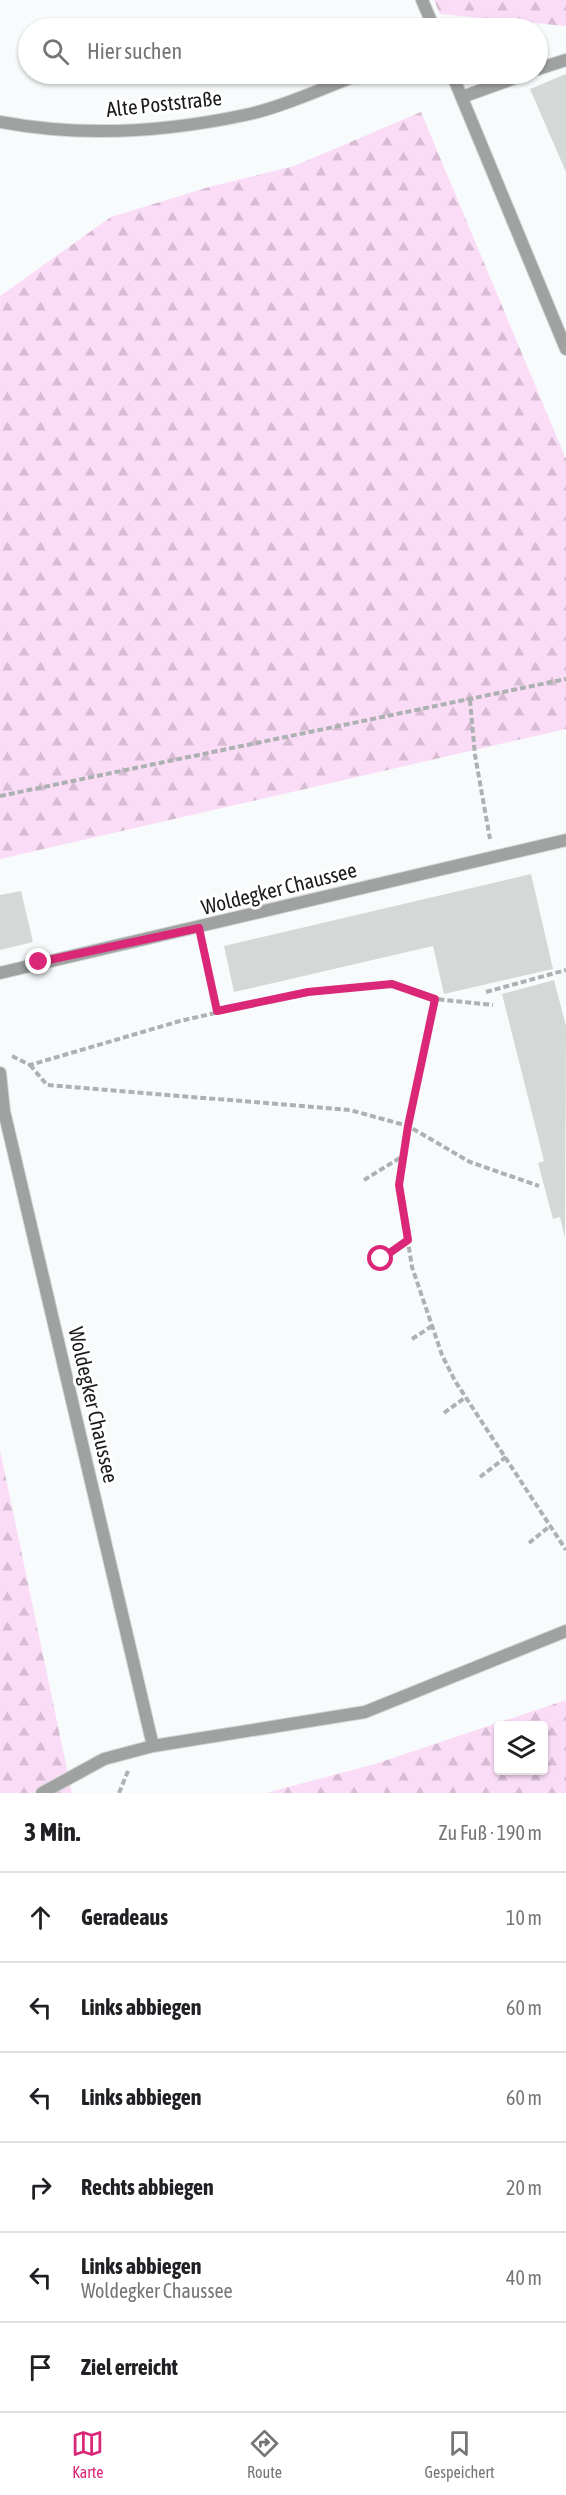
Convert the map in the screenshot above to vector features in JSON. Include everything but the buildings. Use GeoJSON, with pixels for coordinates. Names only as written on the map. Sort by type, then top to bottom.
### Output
{"type":"FeatureCollection","features":[{"type":"Feature","properties":{"kind":"lane"},"geometry":{"type":"LineString","coordinates":[[422,0],[430,18]]}},
{"type":"Feature","properties":{"kind":"lane"},"geometry":{"type":"LineString","coordinates":[[548,66],[566,60]]}},
{"type":"Feature","properties":{"kind":"lane","name":"Alte Poststraße"},"geometry":{"type":"LineString","coordinates":[[0,122],[65,130],[148,130],[246,115],[332,84]]}},
{"type":"Feature","properties":{"kind":"lane"},"geometry":{"type":"LineString","coordinates":[[456,84],[566,349]]}},
{"type":"Feature","properties":{"kind":"lane"},"geometry":{"type":"LineString","coordinates":[[462,97],[498,84]]}},
{"type":"Feature","properties":{"kind":"lane","name":"Woldegker Chaussee"},"geometry":{"type":"LineString","coordinates":[[0,973],[566,840]]}},
{"type":"Feature","properties":{"kind":"lane","name":"Woldegker Chaussee"},"geometry":{"type":"LineString","coordinates":[[0,1073],[7,1122],[153,1746]]}},
{"type":"Feature","properties":{"kind":"lane"},"geometry":{"type":"LineString","coordinates":[[42,1793],[104,1759],[153,1746],[365,1712],[566,1631]]}},
{"type":"Feature","properties":{"kind":"path"},"geometry":{"type":"LineString","coordinates":[[0,796],[566,679]]}},
{"type":"Feature","properties":{"kind":"path"},"geometry":{"type":"LineString","coordinates":[[470,700],[475,755],[494,857]]}},
{"type":"Feature","properties":{"kind":"path"},"geometry":{"type":"LineString","coordinates":[[199,928],[217,1011]]}},
{"type":"Feature","properties":{"kind":"path"},"geometry":{"type":"LineString","coordinates":[[486,992],[566,970]]}},
{"type":"Feature","properties":{"kind":"path"},"geometry":{"type":"LineString","coordinates":[[30,1065],[217,1011],[308,992],[392,984],[435,999],[493,1005]]}},
{"type":"Feature","properties":{"kind":"path"},"geometry":{"type":"LineString","coordinates":[[435,999],[408,1126],[399,1185],[412,1268],[442,1355],[466,1397],[566,1550]]}},
{"type":"Feature","properties":{"kind":"path"},"geometry":{"type":"LineString","coordinates":[[10,1056],[30,1065],[47,1085],[350,1110],[408,1126],[470,1162],[539,1186]]}},
{"type":"Feature","properties":{"kind":"path"},"geometry":{"type":"LineString","coordinates":[[364,1180],[403,1156]]}},
{"type":"Feature","properties":{"kind":"path"},"geometry":{"type":"LineString","coordinates":[[381,1259],[408,1240]]}},
{"type":"Feature","properties":{"kind":"path"},"geometry":{"type":"LineString","coordinates":[[412,1339],[432,1326]]}},
{"type":"Feature","properties":{"kind":"path"},"geometry":{"type":"LineString","coordinates":[[444,1413],[466,1397]]}},
{"type":"Feature","properties":{"kind":"path"},"geometry":{"type":"LineString","coordinates":[[480,1477],[506,1457]]}},
{"type":"Feature","properties":{"kind":"path"},"geometry":{"type":"LineString","coordinates":[[529,1543],[550,1526]]}},
{"type":"Feature","properties":{"kind":"green space"},"geometry":{"type":"Polygon","coordinates":[[[434,0],[566,0],[566,26],[548,24],[548,18],[482,18],[440,14],[434,0]]]}},
{"type":"Feature","properties":{"kind":"green space"},"geometry":{"type":"Polygon","coordinates":[[[421,112],[566,459],[566,729],[0,859],[0,296],[111,217],[209,187],[294,166],[421,112]]]}},
{"type":"Feature","properties":{"kind":"green space"},"geometry":{"type":"Polygon","coordinates":[[[0,1450],[72,1793],[0,1793],[0,1450]]]}},
{"type":"Feature","properties":{"kind":"green space"},"geometry":{"type":"Polygon","coordinates":[[[566,1700],[566,1793],[266,1793],[375,1764],[494,1724],[494,1775],[548,1775],[548,1721],[503,1721],[566,1700]]]}},
{"type":"Feature","properties":{"kind":"route"},"geometry":{"type":"LineString","coordinates":[[39,962],[199,928],[217,1011],[308,992],[392,984],[435,999],[408,1126],[399,1185],[408,1240],[381,1259]]}}]}
